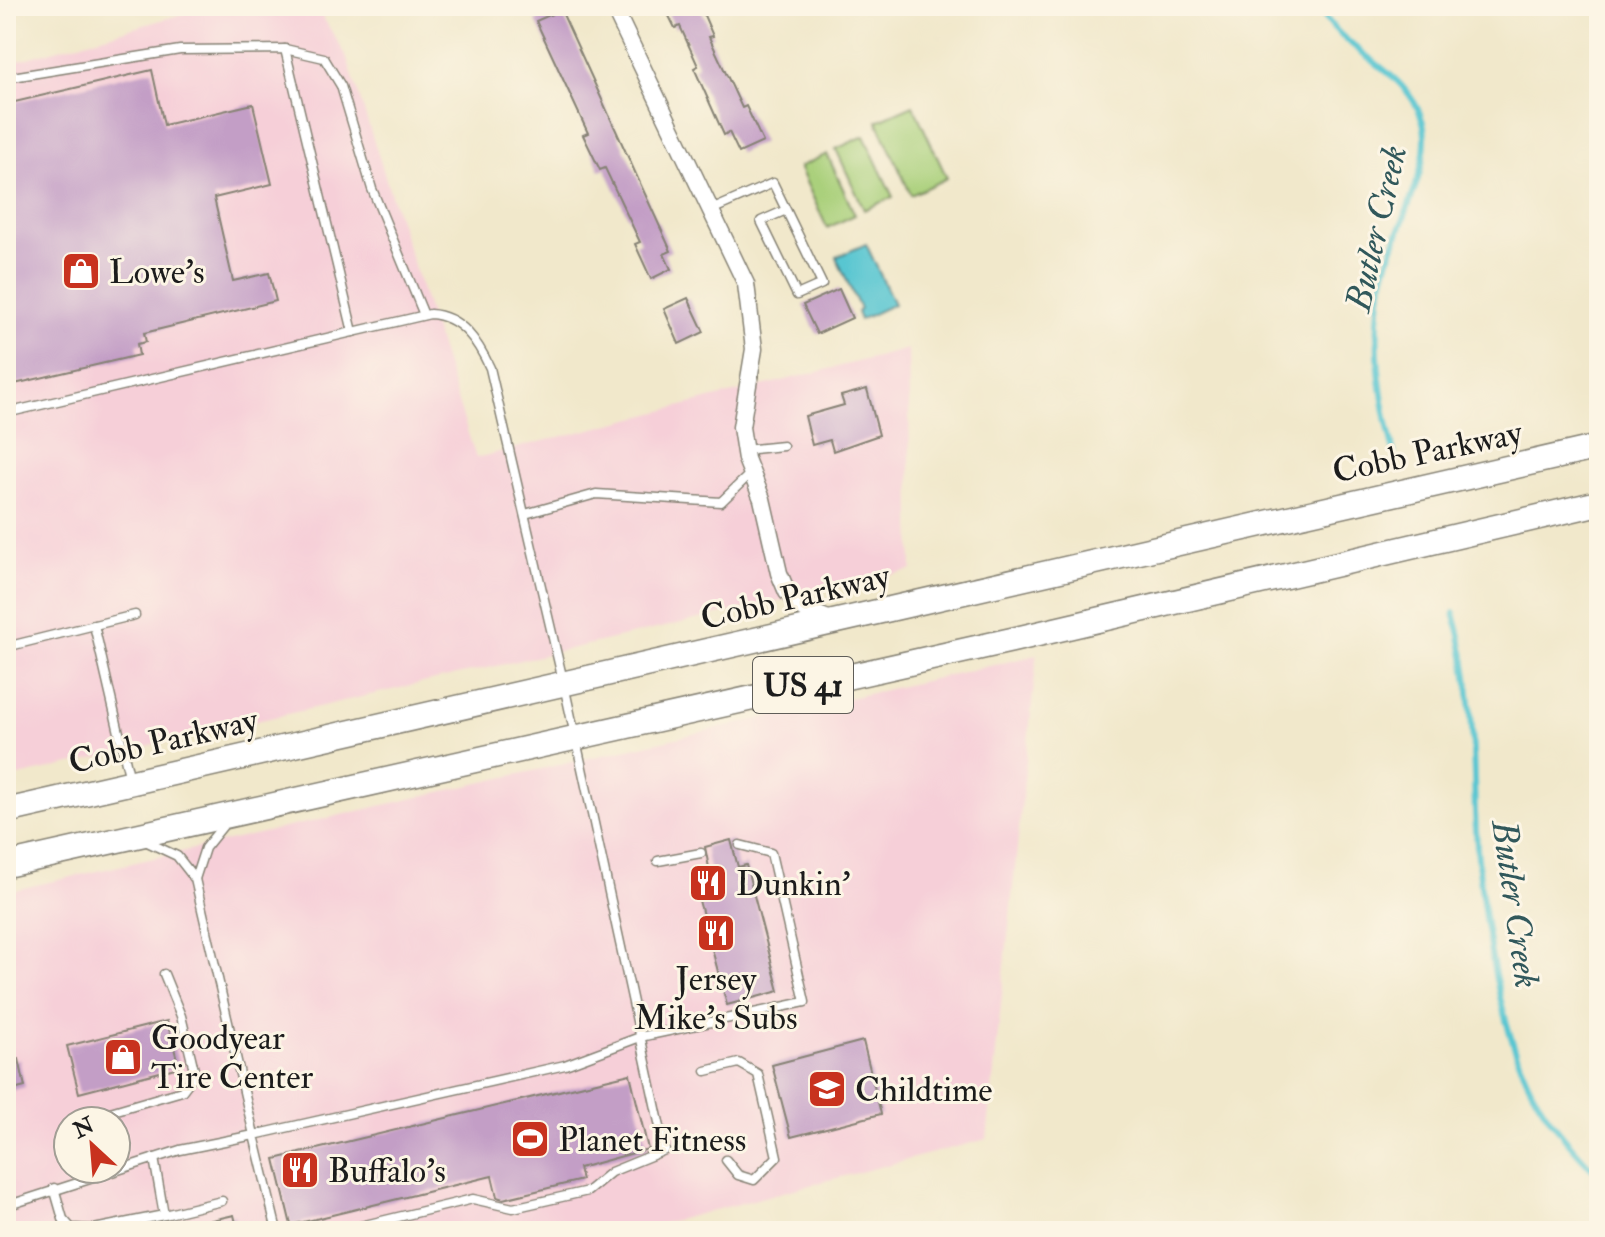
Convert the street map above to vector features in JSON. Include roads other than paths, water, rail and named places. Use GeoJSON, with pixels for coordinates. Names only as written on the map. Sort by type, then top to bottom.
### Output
{"type":"FeatureCollection","features":[{"type":"Feature","properties":{"kind":"main road","name":"Cobb Parkway"},"geometry":{"type":"LineString","coordinates":[[6,811],[1599,447]]}},
{"type":"Feature","properties":{"kind":"main road","name":"US 41"},"geometry":{"type":"LineString","coordinates":[[6,865],[1012,640],[1599,503]]}},
{"type":"Feature","properties":{"kind":"street"},"geometry":{"type":"LineString","coordinates":[[613,6],[746,284],[754,349],[741,427],[750,474],[762,499],[779,573],[787,592],[801,608],[834,621]]}},
{"type":"Feature","properties":{"kind":"lane"},"geometry":{"type":"LineString","coordinates":[[285,49],[353,332]]}},
{"type":"Feature","properties":{"kind":"lane"},"geometry":{"type":"LineString","coordinates":[[6,78],[180,50],[285,49],[324,58],[341,86],[372,189],[424,315]]}},
{"type":"Feature","properties":{"kind":"lane"},"geometry":{"type":"LineString","coordinates":[[709,211],[773,183],[822,284],[797,295],[761,221],[786,210]]}},
{"type":"Feature","properties":{"kind":"lane"},"geometry":{"type":"LineString","coordinates":[[6,413],[424,315],[438,315],[461,325],[484,356],[497,388],[665,1150],[611,1172],[588,1191],[513,1208],[473,1199],[340,1231]]}},
{"type":"Feature","properties":{"kind":"lane"},"geometry":{"type":"LineString","coordinates":[[744,450],[783,446]]}},
{"type":"Feature","properties":{"kind":"lane"},"geometry":{"type":"LineString","coordinates":[[525,514],[596,494],[721,502],[750,474]]}},
{"type":"Feature","properties":{"kind":"lane"},"geometry":{"type":"LineString","coordinates":[[6,647],[135,615]]}},
{"type":"Feature","properties":{"kind":"lane"},"geometry":{"type":"LineString","coordinates":[[94,625],[130,783]]}},
{"type":"Feature","properties":{"kind":"lane"},"geometry":{"type":"LineString","coordinates":[[195,879],[205,848],[235,812]]}},
{"type":"Feature","properties":{"kind":"lane"},"geometry":{"type":"LineString","coordinates":[[133,835],[177,856],[195,879],[277,1231]]}},
{"type":"Feature","properties":{"kind":"lane"},"geometry":{"type":"LineString","coordinates":[[132,1163],[565,1065],[640,1037],[805,1002],[771,853],[740,845]]}},
{"type":"Feature","properties":{"kind":"lane"},"geometry":{"type":"LineString","coordinates":[[658,861],[701,853]]}},
{"type":"Feature","properties":{"kind":"lane"},"geometry":{"type":"LineString","coordinates":[[132,1106],[182,1091],[195,1074],[181,1016],[164,974]]}},
{"type":"Feature","properties":{"kind":"lane"},"geometry":{"type":"LineString","coordinates":[[706,1071],[739,1063],[758,1074],[777,1157],[754,1180],[738,1175],[726,1160]]}},
{"type":"Feature","properties":{"kind":"lane"},"geometry":{"type":"LineString","coordinates":[[154,1158],[164,1215]]}},
{"type":"Feature","properties":{"kind":"lane"},"geometry":{"type":"LineString","coordinates":[[6,1206],[63,1185]]}},
{"type":"Feature","properties":{"kind":"lane"},"geometry":{"type":"LineString","coordinates":[[54,1188],[66,1229],[94,1229],[222,1201]]}},
{"type":"Feature","properties":{"kind":"water"},"geometry":{"type":"Polygon","coordinates":[[[866,244],[894,304],[860,320],[857,312],[860,309],[836,257],[866,244]]]}},
{"type":"Feature","properties":{"kind":"waterway","name":"Butler Creek"},"geometry":{"type":"LineString","coordinates":[[1319,6],[1342,36],[1404,88],[1423,122],[1423,159],[1387,266],[1379,307],[1379,370],[1394,453]]}},
{"type":"Feature","properties":{"kind":"waterway","name":"Butler Creek"},"geometry":{"type":"LineString","coordinates":[[1454,613],[1468,687],[1480,879],[1491,954],[1508,1028],[1519,1061],[1546,1113],[1599,1176]]}},
{"type":"Feature","properties":{"kind":"place","name":"Lowe's"},"geometry":{"type":"Point","coordinates":[81,271]}},
{"type":"Feature","properties":{"kind":"place","name":"Dunkin'"},"geometry":{"type":"Point","coordinates":[708,883]}},
{"type":"Feature","properties":{"kind":"place","name":"Jersey Mike's Subs"},"geometry":{"type":"Point","coordinates":[716,933]}},
{"type":"Feature","properties":{"kind":"place","name":"Goodyear Tire Center"},"geometry":{"type":"Point","coordinates":[123,1057]}},
{"type":"Feature","properties":{"kind":"place","name":"Childtime"},"geometry":{"type":"Point","coordinates":[827,1089]}},
{"type":"Feature","properties":{"kind":"place","name":"Planet Fitness"},"geometry":{"type":"Point","coordinates":[530,1139]}},
{"type":"Feature","properties":{"kind":"place","name":"Buffalo's"},"geometry":{"type":"Point","coordinates":[300,1170]}}]}
